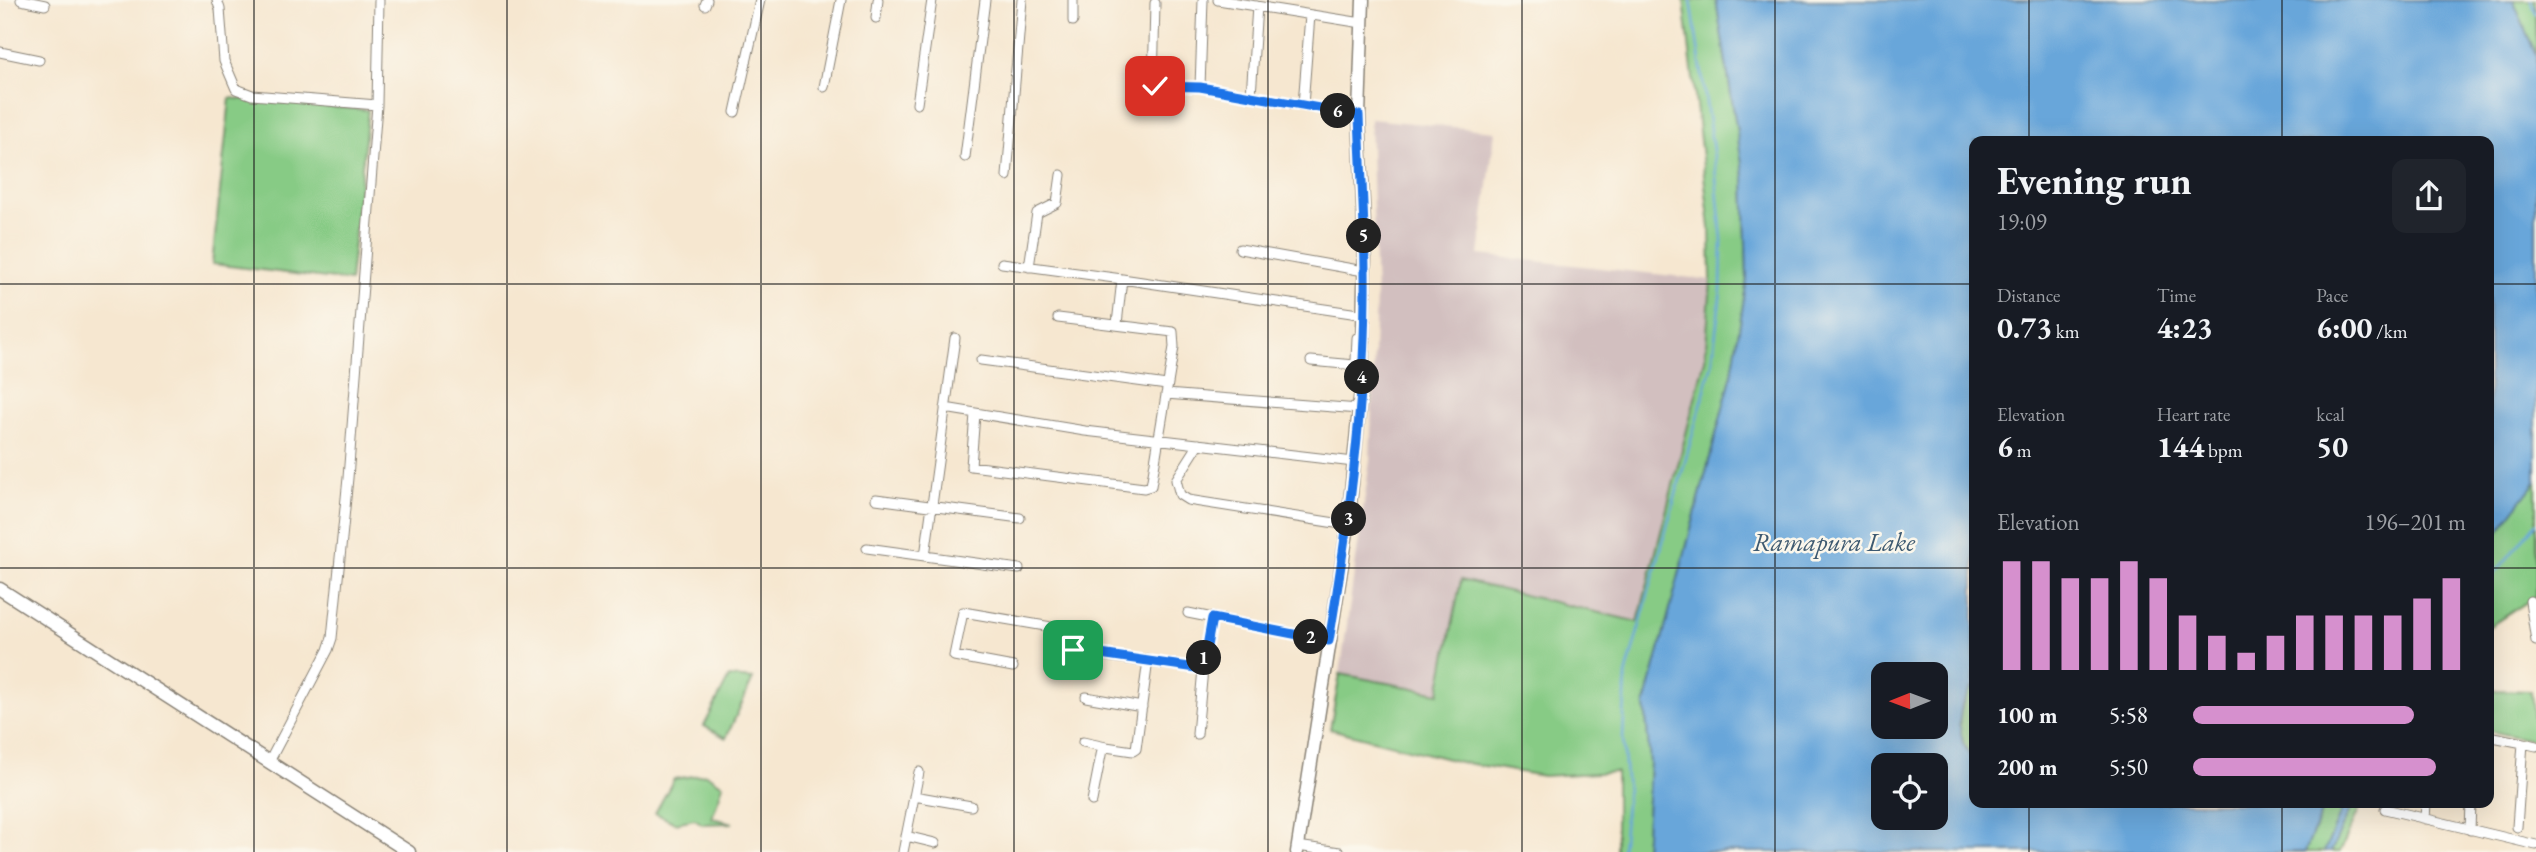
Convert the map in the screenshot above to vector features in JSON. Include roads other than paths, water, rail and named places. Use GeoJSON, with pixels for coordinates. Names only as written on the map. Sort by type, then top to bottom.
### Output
{"type":"FeatureCollection","features":[{"type":"Feature","properties":{"kind":"main road"},"geometry":{"type":"LineString","coordinates":[[1297,849],[1348,526],[1362,385],[1365,316],[1359,115],[1363,0]]}},
{"type":"Feature","properties":{"kind":"main road"},"geometry":{"type":"LineString","coordinates":[[0,589],[409,852]]}},
{"type":"Feature","properties":{"kind":"street"},"geometry":{"type":"LineString","coordinates":[[21,0],[45,5]]}},
{"type":"Feature","properties":{"kind":"street"},"geometry":{"type":"LineString","coordinates":[[217,0],[224,61],[236,89],[252,95],[377,105]]}},
{"type":"Feature","properties":{"kind":"street"},"geometry":{"type":"LineString","coordinates":[[270,762],[332,638],[346,503],[377,105],[379,0]]}},
{"type":"Feature","properties":{"kind":"street"},"geometry":{"type":"LineString","coordinates":[[735,112],[760,0]]}},
{"type":"Feature","properties":{"kind":"street"},"geometry":{"type":"LineString","coordinates":[[824,87],[841,0]]}},
{"type":"Feature","properties":{"kind":"street"},"geometry":{"type":"LineString","coordinates":[[876,18],[878,0]]}},
{"type":"Feature","properties":{"kind":"street"},"geometry":{"type":"LineString","coordinates":[[917,104],[932,0]]}},
{"type":"Feature","properties":{"kind":"street"},"geometry":{"type":"LineString","coordinates":[[965,157],[985,0]]}},
{"type":"Feature","properties":{"kind":"street"},"geometry":{"type":"LineString","coordinates":[[1007,176],[1022,0]]}},
{"type":"Feature","properties":{"kind":"street"},"geometry":{"type":"LineString","coordinates":[[1073,0],[1073,20]]}},
{"type":"Feature","properties":{"kind":"street"},"geometry":{"type":"LineString","coordinates":[[1200,87],[1203,0]]}},
{"type":"Feature","properties":{"kind":"street"},"geometry":{"type":"LineString","coordinates":[[1218,0],[1362,23]]}},
{"type":"Feature","properties":{"kind":"street"},"geometry":{"type":"LineString","coordinates":[[1155,3],[1153,86],[1200,87],[1359,115]]}},
{"type":"Feature","properties":{"kind":"street"},"geometry":{"type":"LineString","coordinates":[[1251,96],[1257,6]]}},
{"type":"Feature","properties":{"kind":"street"},"geometry":{"type":"LineString","coordinates":[[1303,105],[1310,15]]}},
{"type":"Feature","properties":{"kind":"street"},"geometry":{"type":"LineString","coordinates":[[0,52],[39,60]]}},
{"type":"Feature","properties":{"kind":"street"},"geometry":{"type":"LineString","coordinates":[[1029,267],[1037,213],[1057,203],[1061,176]]}},
{"type":"Feature","properties":{"kind":"street"},"geometry":{"type":"LineString","coordinates":[[1240,249],[1364,271]]}},
{"type":"Feature","properties":{"kind":"street"},"geometry":{"type":"LineString","coordinates":[[1002,263],[1365,316]]}},
{"type":"Feature","properties":{"kind":"street"},"geometry":{"type":"LineString","coordinates":[[1117,324],[1122,279]]}},
{"type":"Feature","properties":{"kind":"street"},"geometry":{"type":"LineString","coordinates":[[975,414],[971,466],[1144,488],[1153,482],[1175,337],[1173,332],[1058,318]]}},
{"type":"Feature","properties":{"kind":"street"},"geometry":{"type":"LineString","coordinates":[[1362,385],[1355,382],[1355,365],[1357,338],[1364,337]]}},
{"type":"Feature","properties":{"kind":"street"},"geometry":{"type":"LineString","coordinates":[[925,556],[955,338]]}},
{"type":"Feature","properties":{"kind":"street"},"geometry":{"type":"LineString","coordinates":[[981,360],[1166,390],[1359,409]]}},
{"type":"Feature","properties":{"kind":"street"},"geometry":{"type":"LineString","coordinates":[[1311,361],[1355,365]]}},
{"type":"Feature","properties":{"kind":"street"},"geometry":{"type":"LineString","coordinates":[[945,408],[1160,439],[1354,462]]}},
{"type":"Feature","properties":{"kind":"street"},"geometry":{"type":"LineString","coordinates":[[1199,444],[1177,480],[1180,495],[1188,500],[1348,526]]}},
{"type":"Feature","properties":{"kind":"street"},"geometry":{"type":"LineString","coordinates":[[876,499],[1020,518]]}},
{"type":"Feature","properties":{"kind":"street"},"geometry":{"type":"LineString","coordinates":[[867,548],[1019,569]]}},
{"type":"Feature","properties":{"kind":"street"},"geometry":{"type":"LineString","coordinates":[[2530,601],[2536,641]]}},
{"type":"Feature","properties":{"kind":"street"},"geometry":{"type":"LineString","coordinates":[[1013,667],[954,656],[963,612],[1069,630],[1075,652],[1203,669]]}},
{"type":"Feature","properties":{"kind":"street"},"geometry":{"type":"LineString","coordinates":[[1188,613],[1329,641]]}},
{"type":"Feature","properties":{"kind":"street"},"geometry":{"type":"LineString","coordinates":[[1197,734],[1203,669],[1212,618]]}},
{"type":"Feature","properties":{"kind":"street"},"geometry":{"type":"LineString","coordinates":[[1083,742],[1133,751],[1136,749],[1148,660]]}},
{"type":"Feature","properties":{"kind":"street"},"geometry":{"type":"LineString","coordinates":[[1086,697],[1142,707]]}},
{"type":"Feature","properties":{"kind":"street"},"geometry":{"type":"LineString","coordinates":[[2494,737],[2536,746]]}},
{"type":"Feature","properties":{"kind":"street"},"geometry":{"type":"LineString","coordinates":[[2517,827],[2523,743]]}},
{"type":"Feature","properties":{"kind":"street"},"geometry":{"type":"LineString","coordinates":[[1092,801],[1102,750],[1107,747]]}},
{"type":"Feature","properties":{"kind":"street"},"geometry":{"type":"LineString","coordinates":[[903,852],[919,772]]}},
{"type":"Feature","properties":{"kind":"street"},"geometry":{"type":"LineString","coordinates":[[914,796],[971,806]]}},
{"type":"Feature","properties":{"kind":"street"},"geometry":{"type":"LineString","coordinates":[[2425,819],[2426,808]]}},
{"type":"Feature","properties":{"kind":"street"},"geometry":{"type":"LineString","coordinates":[[2470,830],[2471,808]]}},
{"type":"Feature","properties":{"kind":"street"},"geometry":{"type":"LineString","coordinates":[[2385,809],[2536,845]]}},
{"type":"Feature","properties":{"kind":"street"},"geometry":{"type":"LineString","coordinates":[[906,836],[935,843]]}},
{"type":"Feature","properties":{"kind":"street"},"geometry":{"type":"LineString","coordinates":[[1297,849],[1340,852]]}},
{"type":"Feature","properties":{"kind":"water","name":"Ramapura Lake"},"geometry":{"type":"Polygon","coordinates":[[[1716,0],[2513,0],[2536,56],[2536,481],[2494,536],[2494,136],[1969,136],[1969,692],[1962,704],[1959,723],[1963,743],[1969,754],[1969,808],[2323,808],[2305,852],[1645,852],[1650,763],[1645,704],[1732,374],[1747,279],[1744,176],[1716,0]]]}},
{"type":"Feature","properties":{"kind":"water"},"geometry":{"type":"Polygon","coordinates":[[[2343,808],[2351,808],[2331,852],[2324,852],[2343,808]]]}},
{"type":"Feature","properties":{"kind":"waterway"},"geometry":{"type":"LineString","coordinates":[[1622,852],[1627,792],[1623,738],[1626,675],[1712,364],[1721,290],[1722,240],[1714,157],[1691,0]]}},
{"type":"Feature","properties":{"kind":"waterway"},"geometry":{"type":"LineString","coordinates":[[2531,0],[2536,14]]}},
{"type":"Feature","properties":{"kind":"waterway"},"geometry":{"type":"LineString","coordinates":[[2494,575],[2536,523]]}}]}
